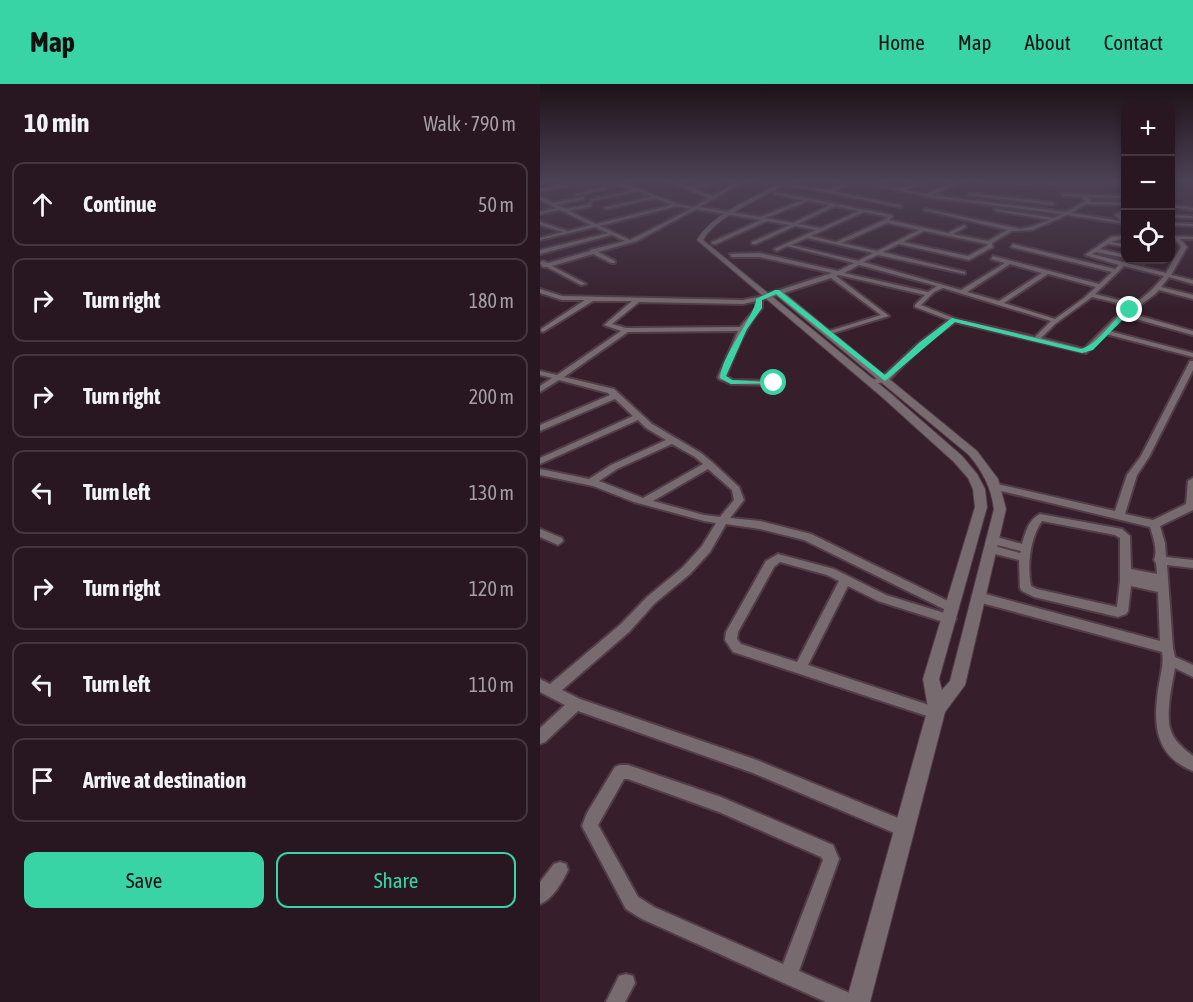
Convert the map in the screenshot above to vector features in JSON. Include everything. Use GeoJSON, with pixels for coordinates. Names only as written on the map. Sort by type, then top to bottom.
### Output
{"type":"FeatureCollection","features":[{"type":"Feature","properties":{"kind":"street"},"geometry":{"type":"LineString","coordinates":[[546,225],[568,232]]}},
{"type":"Feature","properties":{"kind":"street"},"geometry":{"type":"LineString","coordinates":[[540,239],[597,225],[630,242]]}},
{"type":"Feature","properties":{"kind":"street"},"geometry":{"type":"LineString","coordinates":[[542,264],[630,242],[663,225]]}},
{"type":"Feature","properties":{"kind":"street"},"geometry":{"type":"LineString","coordinates":[[717,225],[705,231],[700,240],[872,383],[958,459],[973,477],[979,489],[981,507],[930,679],[936,711]]}},
{"type":"Feature","properties":{"kind":"street"},"geometry":{"type":"LineString","coordinates":[[724,225],[711,235],[714,243],[732,255],[768,295],[828,333],[885,379],[973,453],[989,472],[997,487],[1000,509],[957,685],[936,711],[858,1002]]}},
{"type":"Feature","properties":{"kind":"street"},"geometry":{"type":"LineString","coordinates":[[714,243],[753,225]]}},
{"type":"Feature","properties":{"kind":"street"},"geometry":{"type":"LineString","coordinates":[[754,243],[793,225]]}},
{"type":"Feature","properties":{"kind":"street"},"geometry":{"type":"LineString","coordinates":[[799,225],[821,229]]}},
{"type":"Feature","properties":{"kind":"street"},"geometry":{"type":"LineString","coordinates":[[777,249],[830,225]]}},
{"type":"Feature","properties":{"kind":"street"},"geometry":{"type":"LineString","coordinates":[[837,243],[874,225]]}},
{"type":"Feature","properties":{"kind":"street"},"geometry":{"type":"LineString","coordinates":[[540,291],[561,298],[743,302],[836,275],[901,243],[923,225]]}},
{"type":"Feature","properties":{"kind":"street"},"geometry":{"type":"LineString","coordinates":[[926,225],[958,237],[989,243],[1011,229]]}},
{"type":"Feature","properties":{"kind":"street"},"geometry":{"type":"LineString","coordinates":[[993,225],[1023,232]]}},
{"type":"Feature","properties":{"kind":"street"},"geometry":{"type":"LineString","coordinates":[[1001,227],[1005,225]]}},
{"type":"Feature","properties":{"kind":"street"},"geometry":{"type":"LineString","coordinates":[[1003,234],[1023,232],[1040,225]]}},
{"type":"Feature","properties":{"kind":"street"},"geometry":{"type":"LineString","coordinates":[[949,234],[964,226]]}},
{"type":"Feature","properties":{"kind":"street"},"geometry":{"type":"LineString","coordinates":[[540,252],[613,233]]}},
{"type":"Feature","properties":{"kind":"street"},"geometry":{"type":"LineString","coordinates":[[561,234],[613,262]]}},
{"type":"Feature","properties":{"kind":"street"},"geometry":{"type":"LineString","coordinates":[[806,236],[963,273]]}},
{"type":"Feature","properties":{"kind":"street"},"geometry":{"type":"LineString","coordinates":[[950,243],[958,237]]}},
{"type":"Feature","properties":{"kind":"street"},"geometry":{"type":"LineString","coordinates":[[1121,237],[1113,238],[1088,255],[1193,282]]}},
{"type":"Feature","properties":{"kind":"street"},"geometry":{"type":"LineString","coordinates":[[1175,238],[1193,238]]}},
{"type":"Feature","properties":{"kind":"street"},"geometry":{"type":"LineString","coordinates":[[943,286],[929,294],[917,306],[954,320],[1086,351],[1167,276],[1182,256],[1184,245],[1175,239]]}},
{"type":"Feature","properties":{"kind":"street"},"geometry":{"type":"LineString","coordinates":[[1106,242],[1121,245]]}},
{"type":"Feature","properties":{"kind":"street"},"geometry":{"type":"LineString","coordinates":[[901,243],[969,258],[991,246],[989,243]]}},
{"type":"Feature","properties":{"kind":"street"},"geometry":{"type":"LineString","coordinates":[[787,245],[943,286],[1056,321]]}},
{"type":"Feature","properties":{"kind":"street"},"geometry":{"type":"LineString","coordinates":[[1013,246],[1116,271]]}},
{"type":"Feature","properties":{"kind":"street"},"geometry":{"type":"LineString","coordinates":[[935,250],[942,247]]}},
{"type":"Feature","properties":{"kind":"street"},"geometry":{"type":"LineString","coordinates":[[1095,250],[1121,256]]}},
{"type":"Feature","properties":{"kind":"street"},"geometry":{"type":"LineString","coordinates":[[732,255],[760,255],[836,275],[929,294]]}},
{"type":"Feature","properties":{"kind":"street"},"geometry":{"type":"LineString","coordinates":[[993,258],[1100,286]]}},
{"type":"Feature","properties":{"kind":"street"},"geometry":{"type":"LineString","coordinates":[[962,292],[1010,262]]}},
{"type":"Feature","properties":{"kind":"street"},"geometry":{"type":"LineString","coordinates":[[542,264],[584,284]]}},
{"type":"Feature","properties":{"kind":"street"},"geometry":{"type":"LineString","coordinates":[[1140,268],[1142,264]]}},
{"type":"Feature","properties":{"kind":"street"},"geometry":{"type":"LineString","coordinates":[[1036,340],[1056,321],[1091,295],[1122,265]]}},
{"type":"Feature","properties":{"kind":"street"},"geometry":{"type":"LineString","coordinates":[[999,304],[1047,272]]}},
{"type":"Feature","properties":{"kind":"street"},"geometry":{"type":"LineString","coordinates":[[828,333],[886,316],[836,275]]}},
{"type":"Feature","properties":{"kind":"street"},"geometry":{"type":"LineString","coordinates":[[1156,287],[1193,297]]}},
{"type":"Feature","properties":{"kind":"street"},"geometry":{"type":"LineString","coordinates":[[768,295],[752,314],[722,377],[731,382],[774,383]]}},
{"type":"Feature","properties":{"kind":"street"},"geometry":{"type":"LineString","coordinates":[[1091,295],[1136,306]]}},
{"type":"Feature","properties":{"kind":"street"},"geometry":{"type":"LineString","coordinates":[[543,330],[591,299]]}},
{"type":"Feature","properties":{"kind":"street"},"geometry":{"type":"LineString","coordinates":[[637,300],[607,325],[626,330],[744,329]]}},
{"type":"Feature","properties":{"kind":"street"},"geometry":{"type":"LineString","coordinates":[[1124,314],[1193,333]]}},
{"type":"Feature","properties":{"kind":"street"},"geometry":{"type":"LineString","coordinates":[[872,383],[885,379],[921,344],[954,320]]}},
{"type":"Feature","properties":{"kind":"street"},"geometry":{"type":"LineString","coordinates":[[540,390],[626,330]]}},
{"type":"Feature","properties":{"kind":"street"},"geometry":{"type":"LineString","coordinates":[[1106,332],[1193,355]]}},
{"type":"Feature","properties":{"kind":"street"},"geometry":{"type":"LineString","coordinates":[[1119,516],[1132,475],[1145,457],[1193,363]]}},
{"type":"Feature","properties":{"kind":"street"},"geometry":{"type":"LineString","coordinates":[[540,373],[611,391],[638,417],[709,464],[736,489],[739,500],[723,520],[706,549],[686,571],[651,600],[625,628],[546,688],[576,704],[754,766],[904,829]]}},
{"type":"Feature","properties":{"kind":"street"},"geometry":{"type":"LineString","coordinates":[[540,428],[615,396]]}},
{"type":"Feature","properties":{"kind":"street"},"geometry":{"type":"LineString","coordinates":[[540,461],[638,417]]}},
{"type":"Feature","properties":{"kind":"street"},"geometry":{"type":"LineString","coordinates":[[591,482],[614,467],[671,441]]}},
{"type":"Feature","properties":{"kind":"street"},"geometry":{"type":"LineString","coordinates":[[644,502],[709,464]]}},
{"type":"Feature","properties":{"kind":"street"},"geometry":{"type":"LineString","coordinates":[[540,472],[591,482],[644,502],[723,520],[760,525],[807,537],[951,613]]}},
{"type":"Feature","properties":{"kind":"street"},"geometry":{"type":"LineString","coordinates":[[997,487],[1154,524],[1192,506],[1193,481]]}},
{"type":"Feature","properties":{"kind":"street"},"geometry":{"type":"LineString","coordinates":[[1040,517],[1118,532],[1125,536],[1127,541],[1126,577],[1122,611],[1108,610],[1034,593],[1026,588],[1026,554],[1036,521],[1040,517]]}},
{"type":"Feature","properties":{"kind":"street"},"geometry":{"type":"LineString","coordinates":[[1154,524],[1160,543],[1159,560],[1169,654],[1164,693],[1164,733],[1184,760],[1193,765]]}},
{"type":"Feature","properties":{"kind":"street"},"geometry":{"type":"LineString","coordinates":[[540,533],[558,542]]}},
{"type":"Feature","properties":{"kind":"street"},"geometry":{"type":"LineString","coordinates":[[992,544],[1026,554]]}},
{"type":"Feature","properties":{"kind":"street"},"geometry":{"type":"LineString","coordinates":[[936,711],[737,648],[731,640],[732,632],[770,564],[778,558],[802,563],[882,598],[951,613]]}},
{"type":"Feature","properties":{"kind":"street"},"geometry":{"type":"LineString","coordinates":[[1159,560],[1193,564]]}},
{"type":"Feature","properties":{"kind":"street"},"geometry":{"type":"LineString","coordinates":[[1126,577],[1161,584]]}},
{"type":"Feature","properties":{"kind":"street"},"geometry":{"type":"LineString","coordinates":[[800,668],[845,580]]}},
{"type":"Feature","properties":{"kind":"street"},"geometry":{"type":"LineString","coordinates":[[978,597],[1169,654],[1193,671]]}},
{"type":"Feature","properties":{"kind":"street"},"geometry":{"type":"LineString","coordinates":[[540,737],[576,704]]}},
{"type":"Feature","properties":{"kind":"street"},"geometry":{"type":"LineString","coordinates":[[788,976],[831,860],[827,851],[721,805],[628,772],[620,772],[592,818],[590,826],[632,903],[648,914],[788,976],[847,1002]]}},
{"type":"Feature","properties":{"kind":"street"},"geometry":{"type":"LineString","coordinates":[[540,896],[560,870]]}},
{"type":"Feature","properties":{"kind":"street"},"geometry":{"type":"LineString","coordinates":[[615,1002],[626,983]]}},
{"type":"Feature","properties":{"kind":"route"},"geometry":{"type":"LineString","coordinates":[[774,383],[731,382],[722,377],[752,314],[759,308],[759,299],[777,292],[885,379],[900,367],[921,344],[954,320],[1086,351],[1100,340],[1118,318],[1130,310]]}}]}
